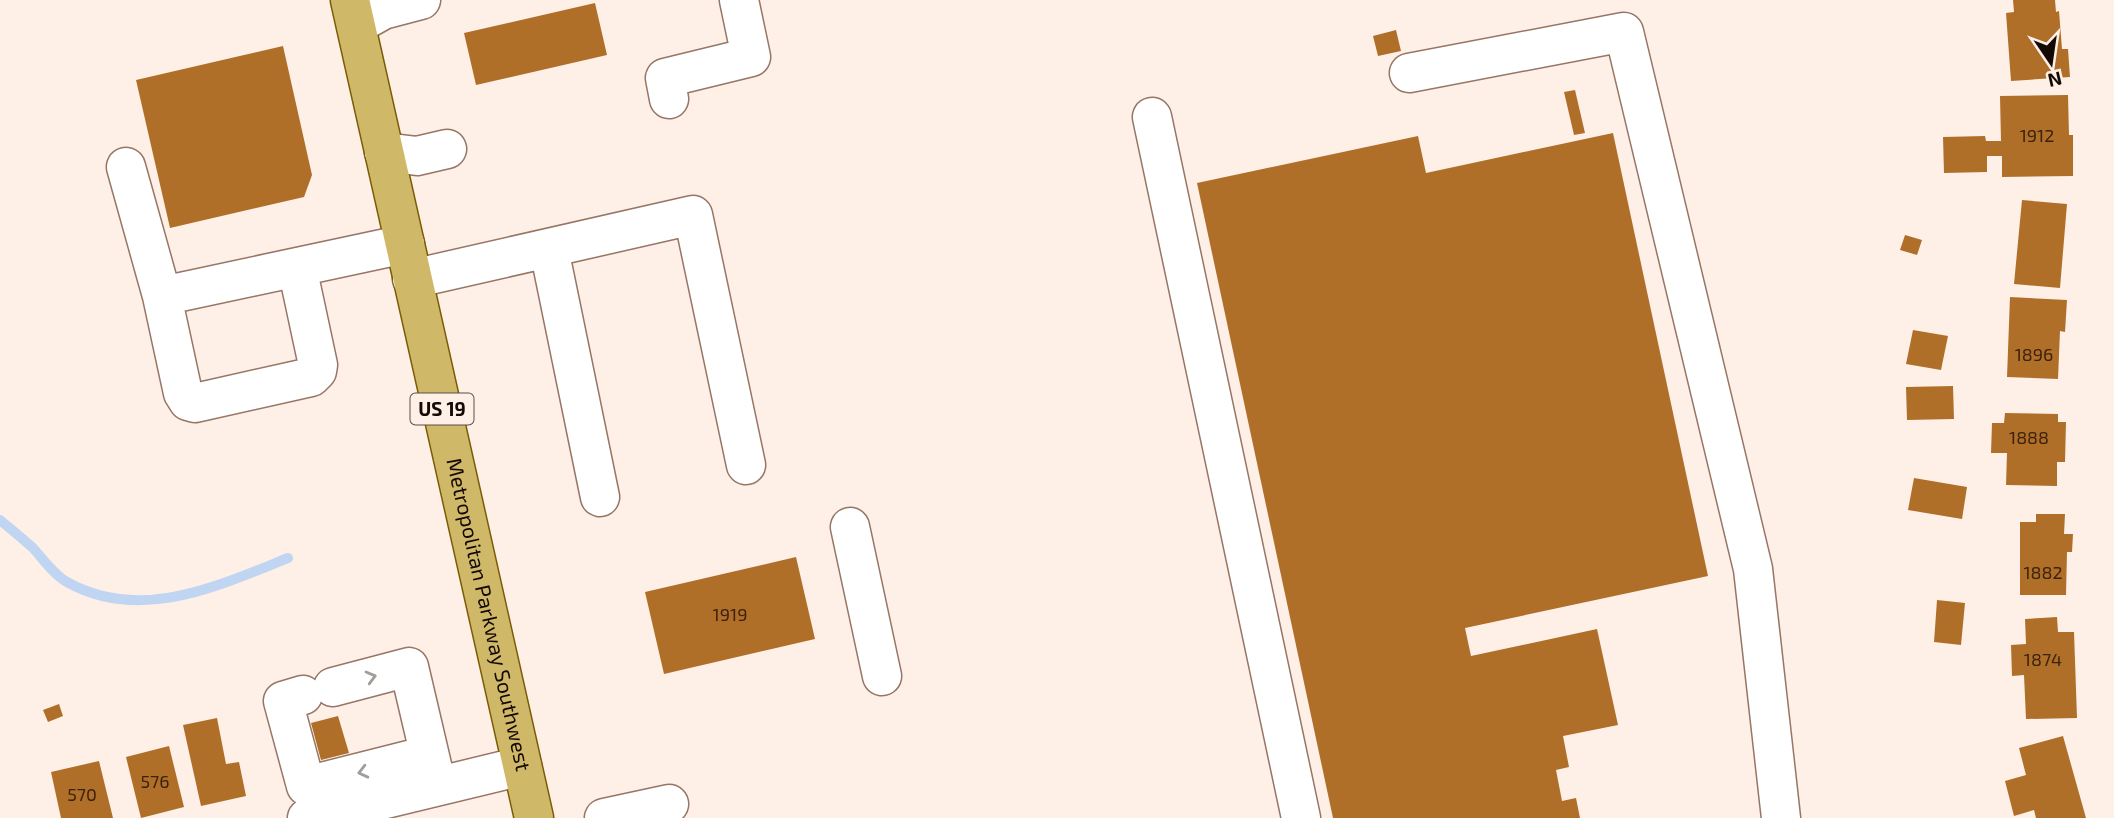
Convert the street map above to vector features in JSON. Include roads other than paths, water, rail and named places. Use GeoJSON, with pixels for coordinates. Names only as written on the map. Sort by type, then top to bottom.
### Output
{"type":"FeatureCollection","features":[{"type":"Feature","properties":{"kind":"main road","name":"Metropolitan Parkway Southwest"},"geometry":{"type":"LineString","coordinates":[[353,13],[534,818]]}},
{"type":"Feature","properties":{"kind":"street"},"geometry":{"type":"LineString","coordinates":[[669,99],[664,78],[751,57],[739,0]]}},
{"type":"Feature","properties":{"kind":"street"},"geometry":{"type":"LineString","coordinates":[[353,13],[383,10],[421,1]]}},
{"type":"Feature","properties":{"kind":"street"},"geometry":{"type":"LineString","coordinates":[[1409,73],[1624,32],[1752,569],[1781,818]]}},
{"type":"Feature","properties":{"kind":"street"},"geometry":{"type":"LineString","coordinates":[[1152,117],[1301,818]]}},
{"type":"Feature","properties":{"kind":"street"},"geometry":{"type":"LineString","coordinates":[[384,152],[417,156],[447,149]]}},
{"type":"Feature","properties":{"kind":"street"},"geometry":{"type":"LineString","coordinates":[[126,167],[162,296],[183,393],[188,401],[195,403],[311,377],[317,371],[318,365],[297,267]]}},
{"type":"Feature","properties":{"kind":"street"},"geometry":{"type":"LineString","coordinates":[[162,296],[297,267],[409,262],[549,249],[693,215],[746,465]]}},
{"type":"Feature","properties":{"kind":"street"},"geometry":{"type":"LineString","coordinates":[[549,249],[600,497]]}},
{"type":"Feature","properties":{"kind":"street"},"geometry":{"type":"LineString","coordinates":[[850,527],[882,676]]}},
{"type":"Feature","properties":{"kind":"street"},"geometry":{"type":"LineString","coordinates":[[433,771],[409,667],[284,701],[306,786],[433,771],[522,766]]}},
{"type":"Feature","properties":{"kind":"street"},"geometry":{"type":"LineString","coordinates":[[307,818],[433,771]]}},
{"type":"Feature","properties":{"kind":"street"},"geometry":{"type":"LineString","coordinates":[[623,816],[669,804]]}},
{"type":"Feature","properties":{"kind":"waterway"},"geometry":{"type":"LineString","coordinates":[[0,520],[33,548],[62,579],[95,594],[122,599],[151,600],[179,596],[207,589],[288,558]]}}]}
